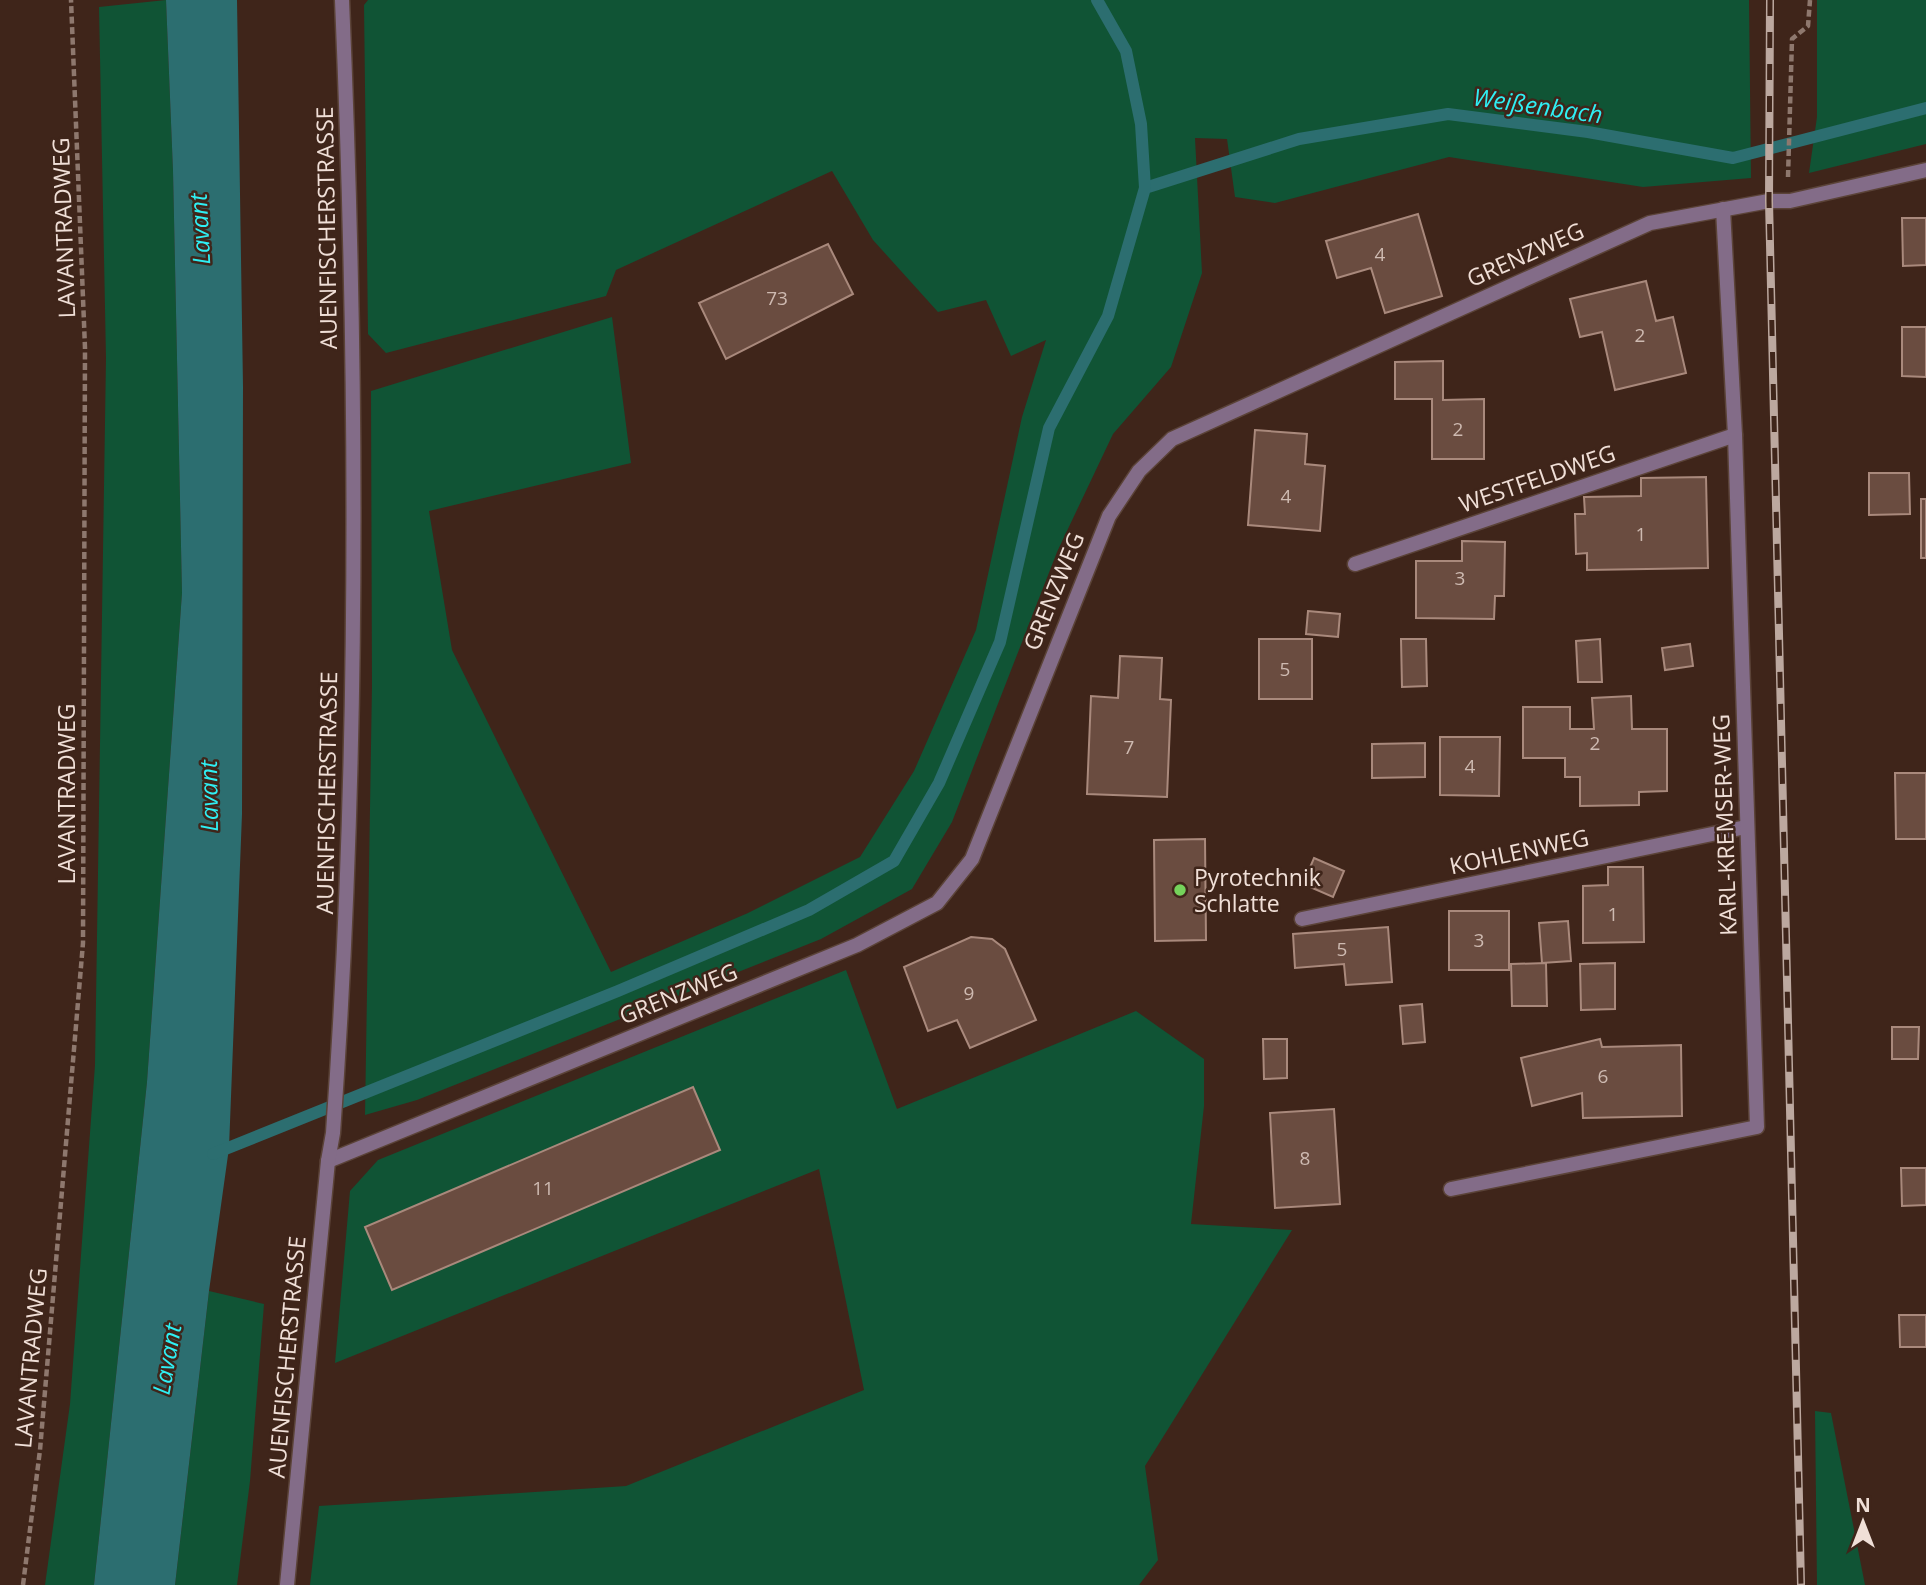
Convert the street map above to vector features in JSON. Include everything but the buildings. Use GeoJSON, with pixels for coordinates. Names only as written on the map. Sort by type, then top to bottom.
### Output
{"type":"FeatureCollection","features":[{"type":"Feature","properties":{"kind":"street","name":"AUENFISCHERSTRASSE"},"geometry":{"type":"LineString","coordinates":[[288,1585],[338,1072],[351,803],[352,378],[342,0]]}},
{"type":"Feature","properties":{"kind":"street","name":"GRENZWEG"},"geometry":{"type":"LineString","coordinates":[[328,1161],[857,945],[937,903],[972,859],[1109,516],[1139,471],[1172,439],[1650,223],[1723,209],[1790,201],[1926,170]]}},
{"type":"Feature","properties":{"kind":"street","name":"KARL-KREMSER-WEG"},"geometry":{"type":"LineString","coordinates":[[1451,1189],[1757,1127],[1735,435],[1723,209]]}},
{"type":"Feature","properties":{"kind":"street","name":"WESTFELDWEG"},"geometry":{"type":"LineString","coordinates":[[1354,564],[1735,435]]}},
{"type":"Feature","properties":{"kind":"street","name":"KOHLENWEG"},"geometry":{"type":"LineString","coordinates":[[1302,919],[1746,827]]}},
{"type":"Feature","properties":{"kind":"path","name":"LAVANTRADWEG"},"geometry":{"type":"LineString","coordinates":[[23,1585],[40,1450],[83,943],[85,348],[71,0]]}},
{"type":"Feature","properties":{"kind":"path"},"geometry":{"type":"LineString","coordinates":[[1788,176],[1792,38],[1808,26],[1810,0]]}},
{"type":"Feature","properties":{"kind":"green space"},"geometry":{"type":"Polygon","coordinates":[[[166,0],[173,171],[182,593],[147,1082],[94,1585],[45,1585],[70,1404],[95,1065],[106,358],[99,7],[166,0]]]}},
{"type":"Feature","properties":{"kind":"green space"},"geometry":{"type":"Polygon","coordinates":[[[368,0],[1749,0],[1751,178],[1643,187],[1449,157],[1275,203],[1235,197],[1227,139],[1195,138],[1202,273],[1171,367],[1113,434],[1057,552],[952,822],[912,889],[821,939],[417,1100],[365,1115],[372,685],[371,391],[612,317],[631,463],[429,511],[452,650],[611,972],[748,913],[860,857],[914,771],[976,630],[1022,417],[1046,340],[1011,356],[986,300],[938,312],[873,240],[832,171],[616,270],[606,296],[386,353],[368,334],[364,5],[368,0]]]}},
{"type":"Feature","properties":{"kind":"green space"},"geometry":{"type":"Polygon","coordinates":[[[1817,0],[1926,0],[1926,144],[1809,173],[1817,117],[1817,0]]]}},
{"type":"Feature","properties":{"kind":"green space"},"geometry":{"type":"Polygon","coordinates":[[[846,970],[897,1109],[1136,1011],[1204,1059],[1204,1106],[1191,1224],[1292,1230],[1145,1466],[1158,1560],[1139,1585],[310,1585],[319,1506],[626,1486],[864,1390],[819,1169],[335,1363],[350,1191],[378,1160],[846,970]]]}},
{"type":"Feature","properties":{"kind":"green space"},"geometry":{"type":"Polygon","coordinates":[[[209,1291],[264,1304],[250,1481],[237,1585],[175,1585],[209,1291]]]}},
{"type":"Feature","properties":{"kind":"green space"},"geometry":{"type":"Polygon","coordinates":[[[1815,1411],[1831,1413],[1865,1585],[1817,1585],[1815,1411]]]}},
{"type":"Feature","properties":{"kind":"water","name":"Lavant"},"geometry":{"type":"Polygon","coordinates":[[[166,0],[237,0],[243,387],[242,814],[229,1148],[209,1291],[175,1585],[94,1585],[147,1082],[182,593],[173,171],[166,0]]]}},
{"type":"Feature","properties":{"kind":"waterway"},"geometry":{"type":"LineString","coordinates":[[213,1154],[618,991],[809,910],[894,861],[939,783],[1000,642],[1049,428],[1108,316],[1145,188],[1141,124],[1126,51],[1097,0]]}},
{"type":"Feature","properties":{"kind":"waterway","name":"Weißenbach"},"geometry":{"type":"LineString","coordinates":[[1145,188],[1299,139],[1448,114],[1588,132],[1733,158],[1926,108]]}},
{"type":"Feature","properties":{"kind":"railway"},"geometry":{"type":"LineString","coordinates":[[1770,0],[1769,201],[1801,1585]]}},
{"type":"Feature","properties":{"kind":"place","name":"Pyrotechnik Schlatte"},"geometry":{"type":"Point","coordinates":[1180,890]}}]}
